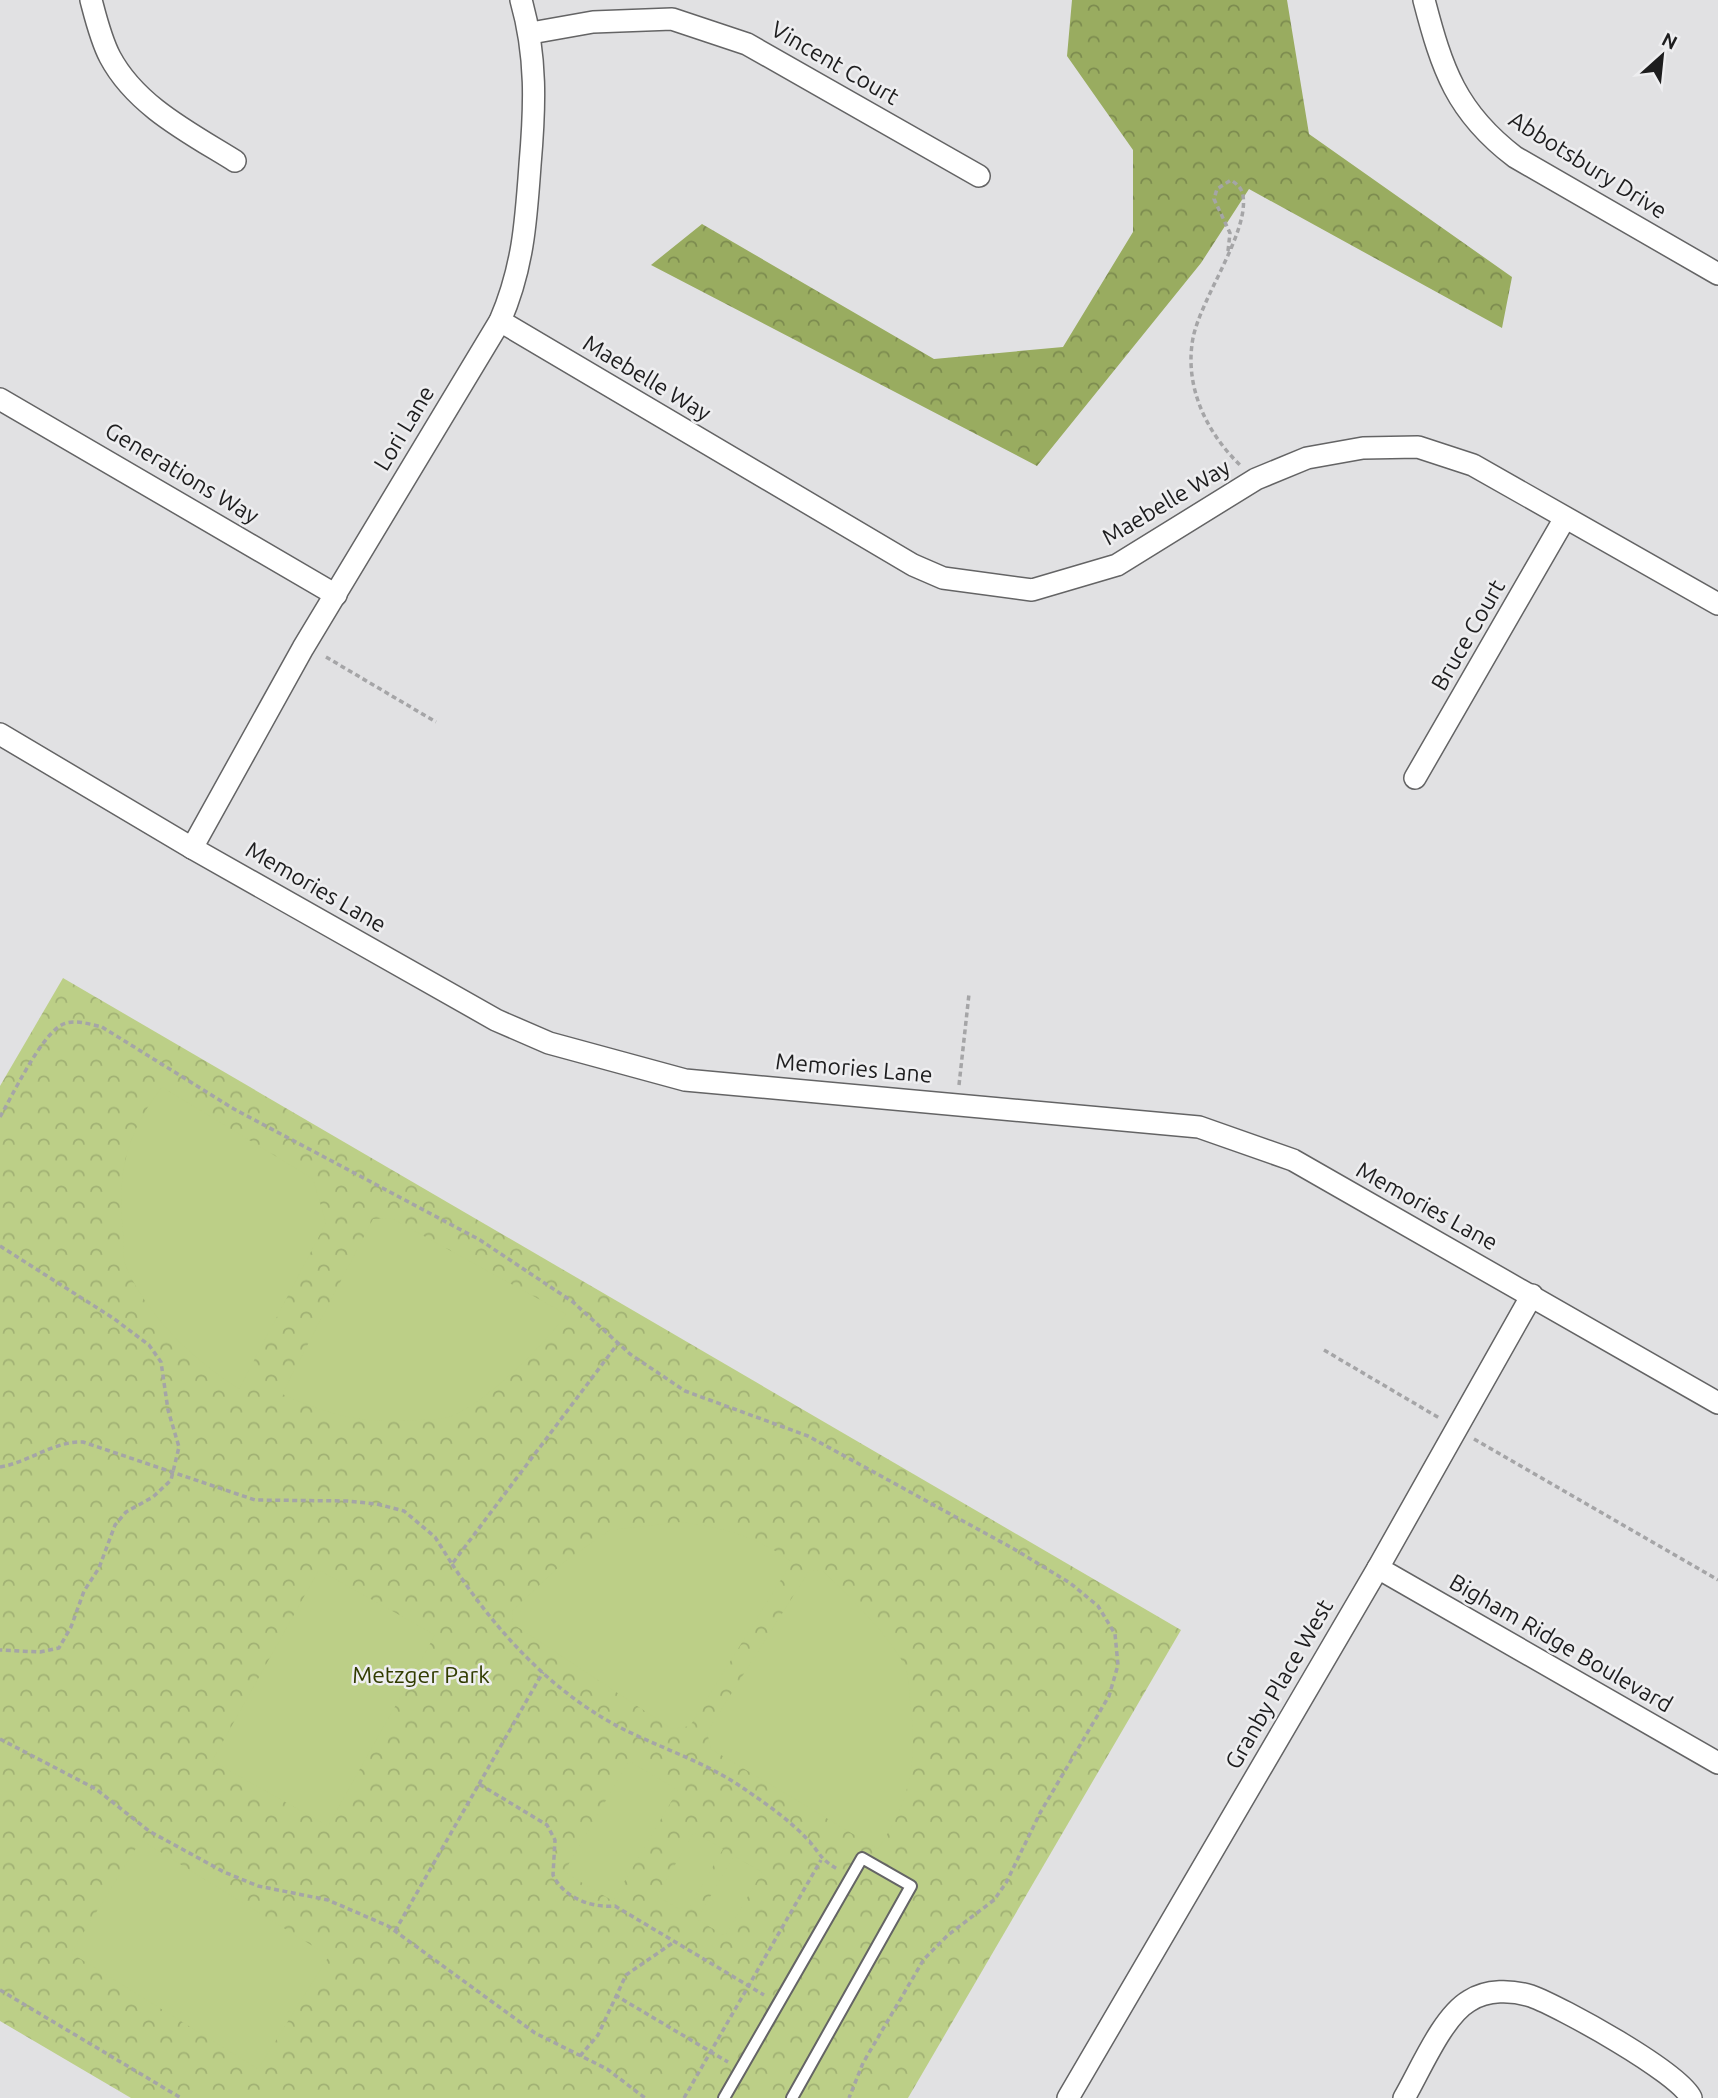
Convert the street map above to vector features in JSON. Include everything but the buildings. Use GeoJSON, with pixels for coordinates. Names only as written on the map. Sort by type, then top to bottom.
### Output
{"type":"FeatureCollection","features":[{"type":"Feature","properties":{"kind":"street"},"geometry":{"type":"LineString","coordinates":[[91,0],[110,57],[128,84],[151,106],[235,161]]}},
{"type":"Feature","properties":{"kind":"street","name":"Lori Lane"},"geometry":{"type":"LineString","coordinates":[[192,848],[336,595],[500,321],[522,259],[536,88],[531,33],[521,0]]}},
{"type":"Feature","properties":{"kind":"street","name":"Abbotsbury Drive"},"geometry":{"type":"LineString","coordinates":[[1424,0],[1439,60],[1451,87],[1469,114],[1492,139],[1515,157],[1718,274]]}},
{"type":"Feature","properties":{"kind":"street","name":"Vincent Court"},"geometry":{"type":"LineString","coordinates":[[531,33],[593,22],[672,19],[747,44],[979,176]]}},
{"type":"Feature","properties":{"kind":"street","name":"Maebelle Way"},"geometry":{"type":"LineString","coordinates":[[500,321],[913,565],[943,578],[1031,590],[1118,565],[1256,479],[1307,458],[1363,447],[1418,447],[1473,465],[1718,604]]}},
{"type":"Feature","properties":{"kind":"street","name":"Generations Way"},"geometry":{"type":"LineString","coordinates":[[0,399],[336,595]]}},
{"type":"Feature","properties":{"kind":"street","name":"Bruce Court"},"geometry":{"type":"LineString","coordinates":[[1415,778],[1565,518]]}},
{"type":"Feature","properties":{"kind":"street","name":"Memories Lane"},"geometry":{"type":"LineString","coordinates":[[0,734],[192,848],[496,1020],[549,1043],[685,1080],[1199,1127],[1293,1160],[1718,1403]]}},
{"type":"Feature","properties":{"kind":"street","name":"Granby Place West"},"geometry":{"type":"LineString","coordinates":[[1068,2098],[1378,1568],[1532,1295]]}},
{"type":"Feature","properties":{"kind":"street","name":"Bigham Ridge Boulevard"},"geometry":{"type":"LineString","coordinates":[[1378,1568],[1718,1763]]}},
{"type":"Feature","properties":{"kind":"street"},"geometry":{"type":"LineString","coordinates":[[1404,2098],[1447,2024],[1469,2001],[1499,1990],[1531,1996],[1607,2036],[1664,2070],[1686,2087],[1691,2098]]}},
{"type":"Feature","properties":{"kind":"lane"},"geometry":{"type":"LineString","coordinates":[[724,2098],[862,1858],[911,1886],[792,2098]]}},
{"type":"Feature","properties":{"kind":"path"},"geometry":{"type":"LineString","coordinates":[[1228,251],[1230,233],[1214,199],[1217,189],[1231,180],[1239,185],[1244,197],[1241,223],[1228,251],[1202,307],[1193,339],[1192,368],[1206,423],[1220,445],[1244,469]]}},
{"type":"Feature","properties":{"kind":"path"},"geometry":{"type":"LineString","coordinates":[[326,657],[436,722]]}},
{"type":"Feature","properties":{"kind":"path"},"geometry":{"type":"LineString","coordinates":[[960,1077],[970,994]]}},
{"type":"Feature","properties":{"kind":"path"},"geometry":{"type":"LineString","coordinates":[[0,1117],[19,1082],[60,1026],[79,1021],[102,1027],[234,1109],[480,1240],[573,1303],[655,1373],[685,1391],[808,1436],[1014,1549],[1070,1583],[1098,1606],[1115,1634],[1118,1665],[1109,1696],[1040,1812],[1006,1883],[994,1900],[948,1935],[924,1959],[863,2063],[849,2098]]}},
{"type":"Feature","properties":{"kind":"path"},"geometry":{"type":"LineString","coordinates":[[0,1246],[113,1318],[149,1345],[161,1362],[168,1410],[179,1447],[171,1480],[153,1497],[126,1512],[115,1525],[99,1568],[84,1591],[71,1626],[59,1648],[40,1652],[0,1650]]}},
{"type":"Feature","properties":{"kind":"path"},"geometry":{"type":"LineString","coordinates":[[452,1564],[619,1342]]}},
{"type":"Feature","properties":{"kind":"path"},"geometry":{"type":"LineString","coordinates":[[1324,1350],[1448,1423]]}},
{"type":"Feature","properties":{"kind":"path"},"geometry":{"type":"LineString","coordinates":[[1471,1437],[1718,1580]]}},
{"type":"Feature","properties":{"kind":"path"},"geometry":{"type":"LineString","coordinates":[[0,1467],[20,1464],[64,1441],[83,1441],[175,1470],[255,1500],[347,1501],[377,1504],[404,1511],[435,1537],[474,1598],[568,1696],[624,1730],[701,1763],[742,1787],[810,1842],[821,1860],[851,1878]]}},
{"type":"Feature","properties":{"kind":"path"},"geometry":{"type":"LineString","coordinates":[[395,1931],[543,1672]]}},
{"type":"Feature","properties":{"kind":"path"},"geometry":{"type":"LineString","coordinates":[[0,1739],[96,1789],[149,1831],[224,1872],[258,1886],[328,1900],[395,1931],[535,2033],[633,2086],[645,2098]]}},
{"type":"Feature","properties":{"kind":"path"},"geometry":{"type":"LineString","coordinates":[[479,1784],[547,1825],[555,1840],[553,1875],[565,1891],[600,1907],[615,1906],[778,2004]]}},
{"type":"Feature","properties":{"kind":"path"},"geometry":{"type":"LineString","coordinates":[[684,2098],[821,1860]]}},
{"type":"Feature","properties":{"kind":"path"},"geometry":{"type":"LineString","coordinates":[[580,2056],[598,2035],[615,1995],[634,1967],[674,1942]]}},
{"type":"Feature","properties":{"kind":"path"},"geometry":{"type":"LineString","coordinates":[[0,1990],[181,2098]]}},
{"type":"Feature","properties":{"kind":"path"},"geometry":{"type":"LineString","coordinates":[[615,1995],[741,2069]]}},
{"type":"Feature","properties":{"kind":"green space"},"geometry":{"type":"Polygon","coordinates":[[[1072,0],[1287,0],[1309,134],[1512,277],[1502,328],[1249,189],[1201,263],[1037,466],[651,265],[702,224],[934,359],[1063,347],[1133,232],[1133,150],[1067,56],[1072,0]]]}},
{"type":"Feature","properties":{"kind":"green space","name":"Metzger Park"},"geometry":{"type":"Polygon","coordinates":[[[63,978],[1181,1630],[908,2098],[131,2098],[0,2021],[0,1086],[63,978]]]}},
{"type":"Feature","properties":{"kind":"green space"},"geometry":{"type":"Polygon","coordinates":[[[162,1087],[313,1179],[326,1223],[239,1389],[190,1352],[175,1337],[136,1287],[125,1265],[121,1211],[123,1173],[132,1138],[162,1087]]]}},
{"type":"Feature","properties":{"kind":"green space"},"geometry":{"type":"Polygon","coordinates":[[[391,1218],[566,1314],[513,1373],[479,1400],[449,1417],[380,1421],[348,1417],[282,1394],[373,1219],[391,1218]]]}},
{"type":"Feature","properties":{"kind":"green space"},"geometry":{"type":"Polygon","coordinates":[[[682,1522],[740,1534],[765,1545],[792,1562],[690,1726],[672,1729],[513,1624],[512,1611],[564,1562],[610,1530],[682,1522]]]}},
{"type":"Feature","properties":{"kind":"green space"},"geometry":{"type":"Polygon","coordinates":[[[319,1570],[435,1635],[328,1826],[212,1761],[319,1570]]]}},
{"type":"Feature","properties":{"kind":"green space"},"geometry":{"type":"Polygon","coordinates":[[[822,1570],[876,1626],[896,1651],[907,1672],[912,1722],[912,1761],[905,1796],[878,1849],[711,1749],[707,1732],[809,1571],[822,1570]]]}},
{"type":"Feature","properties":{"kind":"green space"},"geometry":{"type":"Polygon","coordinates":[[[629,1761],[678,1790],[613,1901],[564,1872],[629,1761]]]}},
{"type":"Feature","properties":{"kind":"green space"},"geometry":{"type":"Polygon","coordinates":[[[694,1832],[723,1849],[686,1913],[657,1896],[694,1832]]]}},
{"type":"Feature","properties":{"kind":"green space"},"geometry":{"type":"Polygon","coordinates":[[[141,1840],[329,1956],[258,2069],[71,1953],[141,1840]]]}},
{"type":"Feature","properties":{"kind":"green space"},"geometry":{"type":"Polygon","coordinates":[[[734,1856],[762,1872],[725,1936],[697,1919],[734,1856]]]}}]}
